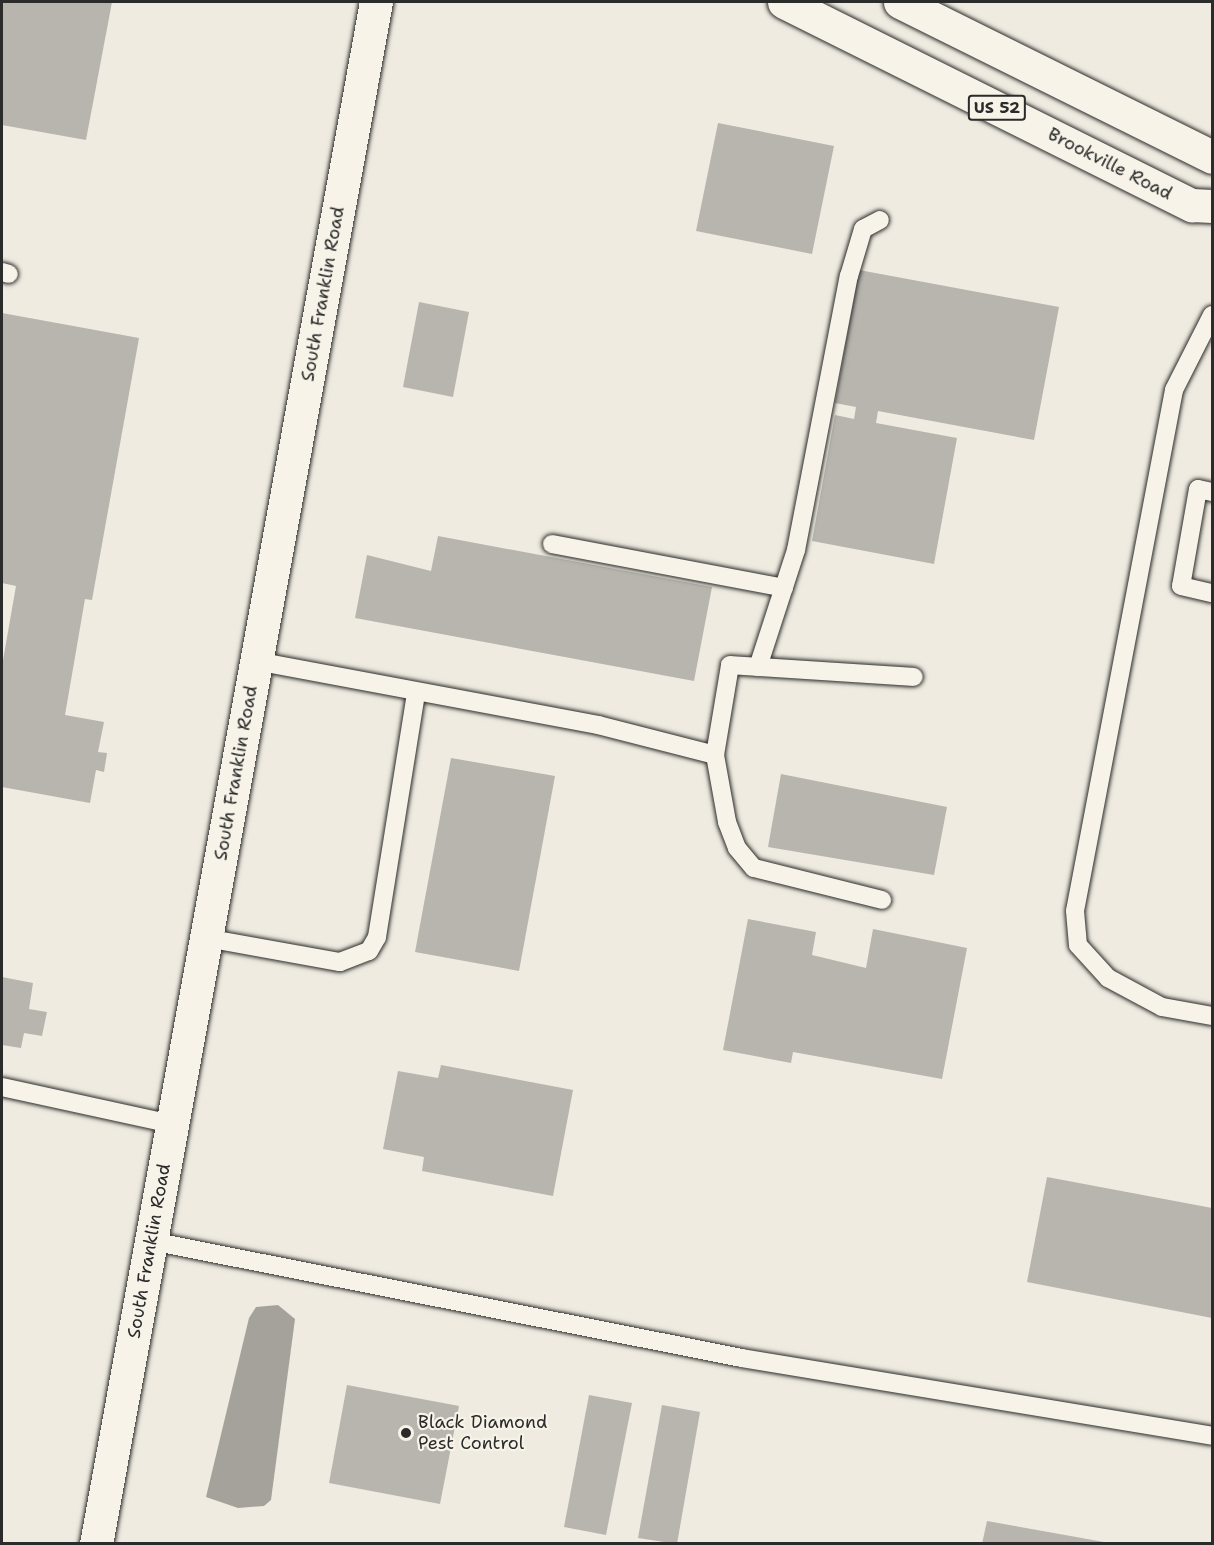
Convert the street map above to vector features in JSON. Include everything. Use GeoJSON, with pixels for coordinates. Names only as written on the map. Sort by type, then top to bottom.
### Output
{"type":"FeatureCollection","features":[{"type":"Feature","properties":{"kind":"main road","name":"South Franklin Road"},"geometry":{"type":"LineString","coordinates":[[96,1544],[376,2]]}},
{"type":"Feature","properties":{"kind":"main road","name":"Brookville Road"},"geometry":{"type":"LineString","coordinates":[[784,2],[1192,205],[1212,206]]}},
{"type":"Feature","properties":{"kind":"main road"},"geometry":{"type":"LineString","coordinates":[[900,2],[1212,157]]}},
{"type":"Feature","properties":{"kind":"lane"},"geometry":{"type":"LineString","coordinates":[[758,667],[796,550],[849,276],[862,229],[880,220]]}},
{"type":"Feature","properties":{"kind":"lane"},"geometry":{"type":"LineString","coordinates":[[1212,315],[1174,390],[1075,912],[1078,945],[1108,978],[1162,1007],[1212,1016]]}},
{"type":"Feature","properties":{"kind":"lane"},"geometry":{"type":"LineString","coordinates":[[1212,492],[1198,489],[1181,586],[1212,593]]}},
{"type":"Feature","properties":{"kind":"lane"},"geometry":{"type":"LineString","coordinates":[[552,544],[784,588]]}},
{"type":"Feature","properties":{"kind":"lane"},"geometry":{"type":"LineString","coordinates":[[256,661],[416,693],[598,725],[715,755]]}},
{"type":"Feature","properties":{"kind":"lane"},"geometry":{"type":"LineString","coordinates":[[882,900],[754,868],[729,829],[715,755],[730,665],[914,677]]}},
{"type":"Feature","properties":{"kind":"lane"},"geometry":{"type":"LineString","coordinates":[[206,938],[340,962],[369,951],[377,937],[416,693]]}},
{"type":"Feature","properties":{"kind":"lane"},"geometry":{"type":"LineString","coordinates":[[2,1087],[172,1124]]}},
{"type":"Feature","properties":{"kind":"lane"},"geometry":{"type":"LineString","coordinates":[[151,1241],[742,1358],[1212,1436]]}},
{"type":"Feature","properties":{"kind":"shaded area"},"geometry":{"type":"Polygon","coordinates":[[[278,1305],[295,1319],[271,1500],[264,1506],[238,1508],[206,1497],[249,1318],[256,1307],[278,1305]]]}},
{"type":"Feature","properties":{"kind":"building"},"geometry":{"type":"Polygon","coordinates":[[[2,2],[112,2],[86,140],[2,125],[2,2]]]}},
{"type":"Feature","properties":{"kind":"building"},"geometry":{"type":"Polygon","coordinates":[[[718,123],[834,146],[812,254],[696,231],[718,123]]]}},
{"type":"Feature","properties":{"kind":"building"},"geometry":{"type":"Polygon","coordinates":[[[859,270],[1059,307],[1034,440],[878,411],[876,423],[957,438],[934,564],[812,541],[835,415],[854,419],[856,407],[835,403],[859,270]]]}},
{"type":"Feature","properties":{"kind":"building"},"geometry":{"type":"Polygon","coordinates":[[[419,302],[469,312],[453,397],[403,387],[419,302]]]}},
{"type":"Feature","properties":{"kind":"building"},"geometry":{"type":"Polygon","coordinates":[[[2,313],[139,338],[92,600],[85,599],[65,715],[104,722],[98,752],[107,753],[104,772],[96,770],[90,803],[2,787],[2,666],[16,586],[2,583],[2,313]]]}},
{"type":"Feature","properties":{"kind":"building"},"geometry":{"type":"Polygon","coordinates":[[[438,536],[712,587],[694,681],[355,618],[367,555],[431,571],[438,536]]]}},
{"type":"Feature","properties":{"kind":"building"},"geometry":{"type":"Polygon","coordinates":[[[451,758],[555,776],[519,971],[415,952],[451,758]]]}},
{"type":"Feature","properties":{"kind":"building"},"geometry":{"type":"Polygon","coordinates":[[[781,774],[947,807],[934,875],[768,847],[781,774]]]}},
{"type":"Feature","properties":{"kind":"building"},"geometry":{"type":"Polygon","coordinates":[[[748,919],[816,932],[812,955],[866,968],[873,929],[967,948],[942,1079],[793,1052],[791,1063],[723,1050],[748,919]]]}},
{"type":"Feature","properties":{"kind":"building"},"geometry":{"type":"Polygon","coordinates":[[[2,977],[33,983],[29,1009],[47,1012],[42,1036],[24,1033],[21,1048],[2,1045],[2,977]]]}},
{"type":"Feature","properties":{"kind":"building"},"geometry":{"type":"Polygon","coordinates":[[[441,1065],[573,1090],[553,1196],[422,1171],[424,1157],[383,1149],[398,1071],[438,1078],[441,1065]]]}},
{"type":"Feature","properties":{"kind":"building"},"geometry":{"type":"Polygon","coordinates":[[[1047,1177],[1212,1208],[1212,1318],[1027,1282],[1047,1177]]]}},
{"type":"Feature","properties":{"kind":"building"},"geometry":{"type":"Polygon","coordinates":[[[347,1385],[459,1406],[440,1504],[329,1483],[347,1385]]]}},
{"type":"Feature","properties":{"kind":"building"},"geometry":{"type":"Polygon","coordinates":[[[589,1395],[632,1403],[606,1535],[564,1527],[589,1395]]]}},
{"type":"Feature","properties":{"kind":"building"},"geometry":{"type":"Polygon","coordinates":[[[662,1405],[700,1412],[677,1544],[638,1538],[662,1405]]]}},
{"type":"Feature","properties":{"kind":"building"},"geometry":{"type":"Polygon","coordinates":[[[987,1521],[1104,1542],[1103,1544],[982,1544],[987,1521]]]}},
{"type":"Feature","properties":{"kind":"place","name":"Black Diamond Pest Control"},"geometry":{"type":"Point","coordinates":[406,1433]}}]}
